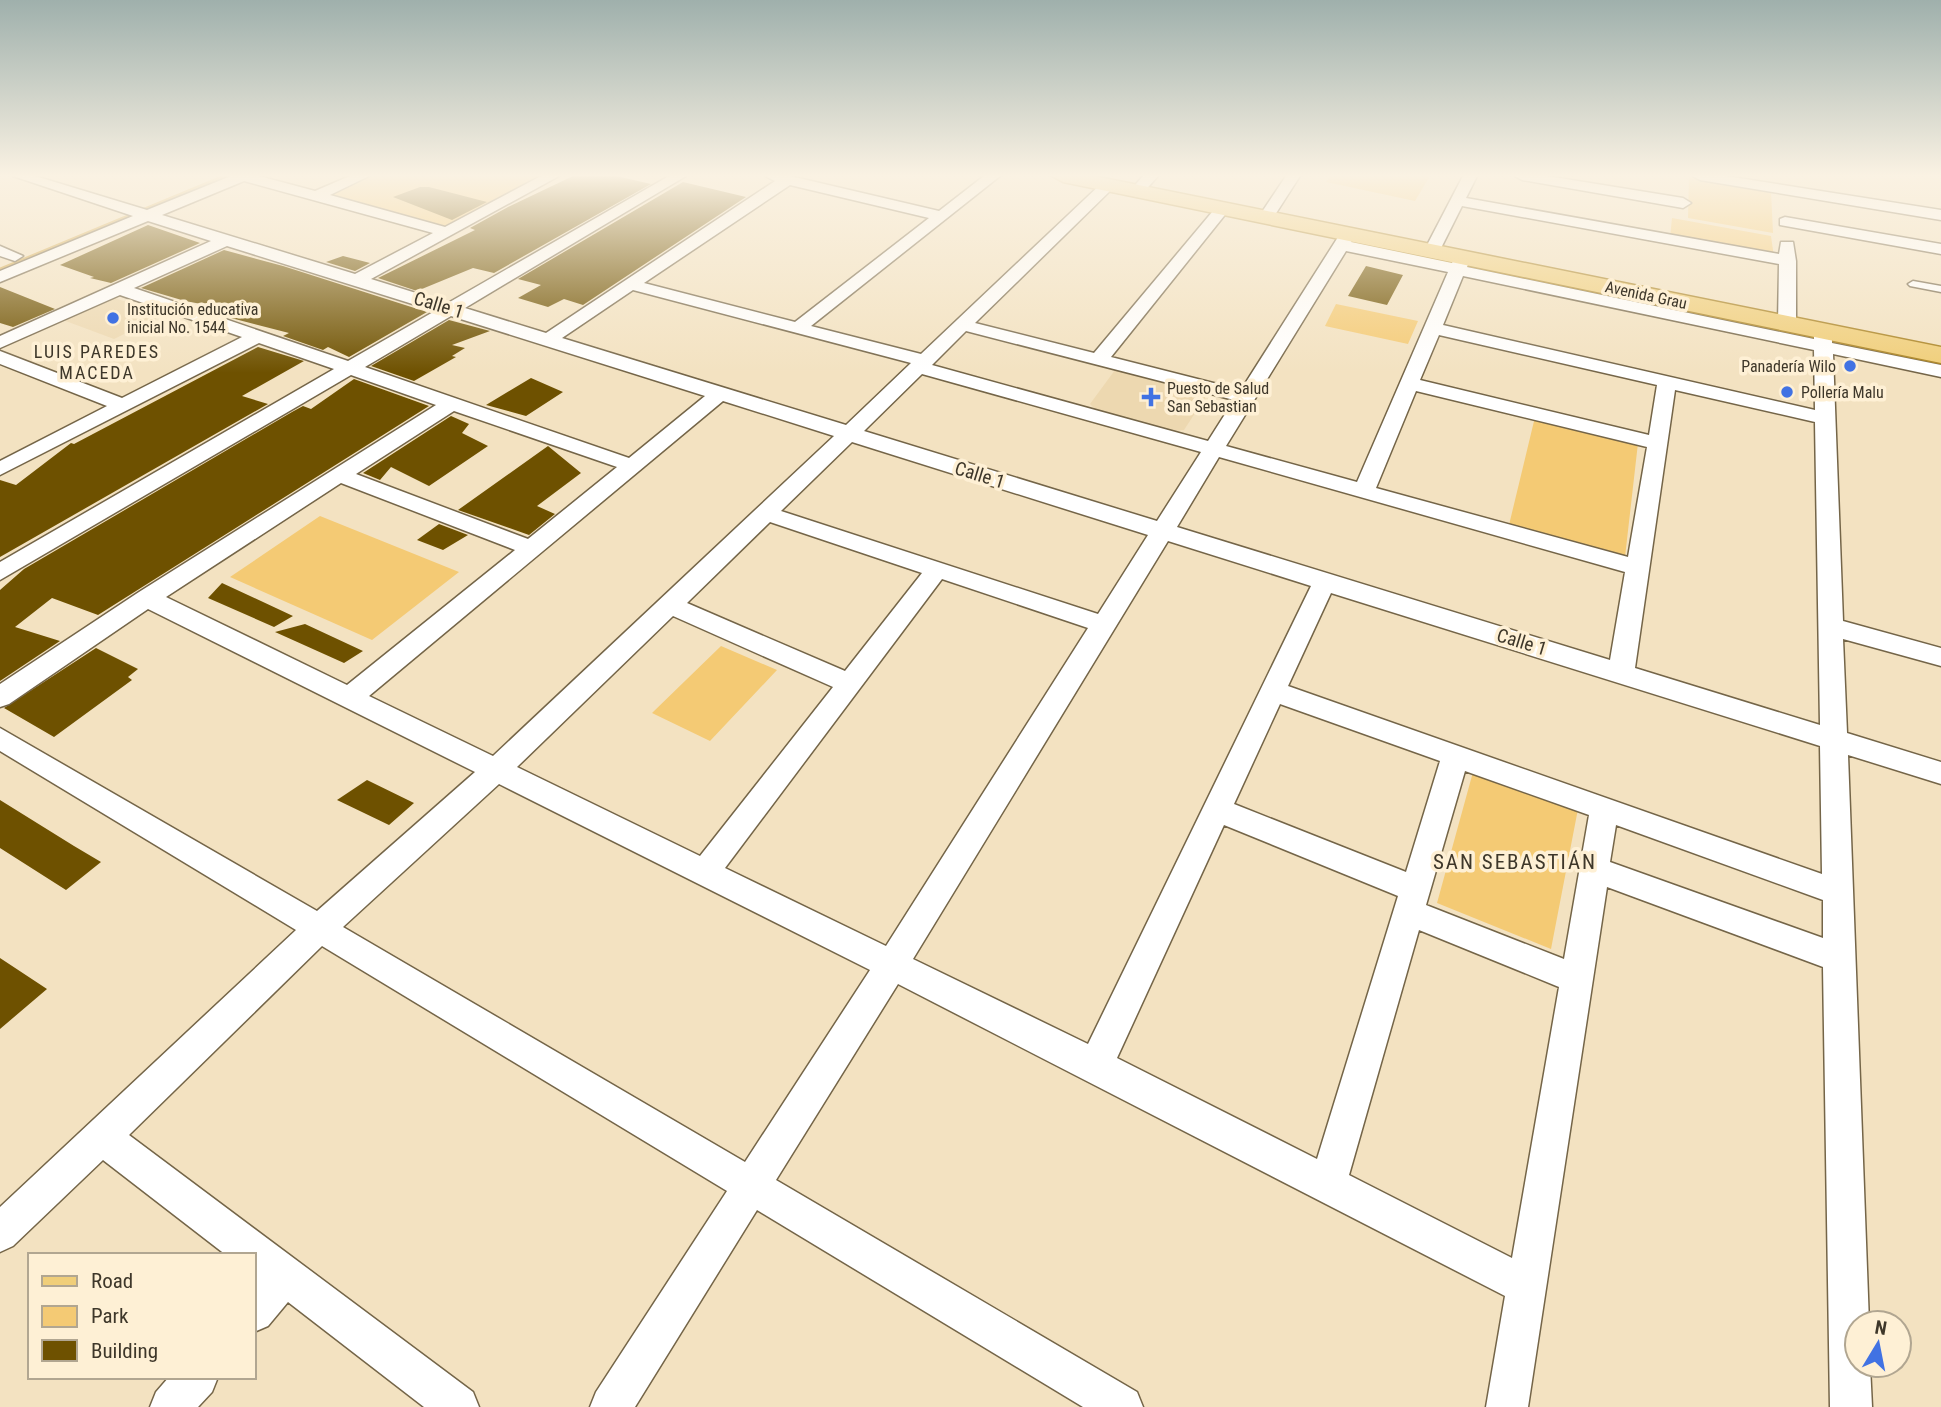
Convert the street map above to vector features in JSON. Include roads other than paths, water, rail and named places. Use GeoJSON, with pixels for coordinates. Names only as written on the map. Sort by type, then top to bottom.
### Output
{"type":"FeatureCollection","features":[{"type":"Feature","properties":{"kind":"main road","name":"Avenida Grau"},"geometry":{"type":"LineString","coordinates":[[1358,242],[1432,251],[1460,263],[1787,324],[1823,338],[1941,355]]}},
{"type":"Feature","properties":{"kind":"street"},"geometry":{"type":"LineString","coordinates":[[5,256],[48,242]]}},
{"type":"Feature","properties":{"kind":"street"},"geometry":{"type":"LineString","coordinates":[[0,277],[75,242]]}},
{"type":"Feature","properties":{"kind":"street"},"geometry":{"type":"LineString","coordinates":[[0,343],[222,242]]}},
{"type":"Feature","properties":{"kind":"street","name":"Calle 1"},"geometry":{"type":"LineString","coordinates":[[231,242],[1941,773]]}},
{"type":"Feature","properties":{"kind":"street"},"geometry":{"type":"LineString","coordinates":[[357,280],[428,242]]}},
{"type":"Feature","properties":{"kind":"street"},"geometry":{"type":"LineString","coordinates":[[0,572],[564,242]]}},
{"type":"Feature","properties":{"kind":"street"},"geometry":{"type":"LineString","coordinates":[[549,339],[698,242]]}},
{"type":"Feature","properties":{"kind":"street"},"geometry":{"type":"LineString","coordinates":[[799,327],[908,242]]}},
{"type":"Feature","properties":{"kind":"street"},"geometry":{"type":"LineString","coordinates":[[0,1233],[318,930],[496,770],[670,606],[1049,242]]}},
{"type":"Feature","properties":{"kind":"street"},"geometry":{"type":"LineString","coordinates":[[1099,359],[1195,242]]}},
{"type":"Feature","properties":{"kind":"street"},"geometry":{"type":"LineString","coordinates":[[611,1407],[1344,242]]}},
{"type":"Feature","properties":{"kind":"street","name":"Avenida Grau"},"geometry":{"type":"LineString","coordinates":[[1353,242],[1823,338],[1941,371]]}},
{"type":"Feature","properties":{"kind":"street"},"geometry":{"type":"LineString","coordinates":[[1432,251],[1437,242]]}},
{"type":"Feature","properties":{"kind":"street"},"geometry":{"type":"LineString","coordinates":[[1682,242],[1788,261]]}},
{"type":"Feature","properties":{"kind":"street"},"geometry":{"type":"LineString","coordinates":[[1787,242],[1787,324]]}},
{"type":"Feature","properties":{"kind":"street"},"geometry":{"type":"LineString","coordinates":[[1899,242],[1941,249]]}},
{"type":"Feature","properties":{"kind":"street"},"geometry":{"type":"LineString","coordinates":[[1364,491],[1460,263]]}},
{"type":"Feature","properties":{"kind":"street"},"geometry":{"type":"LineString","coordinates":[[634,285],[799,327],[1212,450],[1639,568]]}},
{"type":"Feature","properties":{"kind":"street"},"geometry":{"type":"LineString","coordinates":[[120,289],[633,466]]}},
{"type":"Feature","properties":{"kind":"street"},"geometry":{"type":"LineString","coordinates":[[963,325],[1247,397]]}},
{"type":"Feature","properties":{"kind":"street"},"geometry":{"type":"LineString","coordinates":[[1432,328],[1824,418]]}},
{"type":"Feature","properties":{"kind":"street"},"geometry":{"type":"LineString","coordinates":[[0,469],[257,337]]}},
{"type":"Feature","properties":{"kind":"street"},"geometry":{"type":"LineString","coordinates":[[1823,338],[1851,1407]]}},
{"type":"Feature","properties":{"kind":"street"},"geometry":{"type":"LineString","coordinates":[[0,357],[124,406]]}},
{"type":"Feature","properties":{"kind":"street"},"geometry":{"type":"LineString","coordinates":[[0,373],[105,415]]}},
{"type":"Feature","properties":{"kind":"street"},"geometry":{"type":"LineString","coordinates":[[1621,673],[1667,382]]}},
{"type":"Feature","properties":{"kind":"street"},"geometry":{"type":"LineString","coordinates":[[1408,383],[1657,443]]}},
{"type":"Feature","properties":{"kind":"street"},"geometry":{"type":"LineString","coordinates":[[349,698],[722,392]]}},
{"type":"Feature","properties":{"kind":"street"},"geometry":{"type":"LineString","coordinates":[[0,697],[147,598],[452,403]]}},
{"type":"Feature","properties":{"kind":"street"},"geometry":{"type":"LineString","coordinates":[[339,475],[530,548]]}},
{"type":"Feature","properties":{"kind":"street"},"geometry":{"type":"LineString","coordinates":[[766,513],[1105,625]]}},
{"type":"Feature","properties":{"kind":"street"},"geometry":{"type":"LineString","coordinates":[[705,872],[937,569]]}},
{"type":"Feature","properties":{"kind":"street"},"geometry":{"type":"LineString","coordinates":[[1096,1065],[1325,581]]}},
{"type":"Feature","properties":{"kind":"street"},"geometry":{"type":"LineString","coordinates":[[147,598],[1096,1065],[1525,1285]]}},
{"type":"Feature","properties":{"kind":"street"},"geometry":{"type":"LineString","coordinates":[[670,606],[849,684]]}},
{"type":"Feature","properties":{"kind":"street"},"geometry":{"type":"LineString","coordinates":[[1829,626],[1941,657]]}},
{"type":"Feature","properties":{"kind":"street"},"geometry":{"type":"LineString","coordinates":[[1273,691],[1836,892]]}},
{"type":"Feature","properties":{"kind":"street"},"geometry":{"type":"LineString","coordinates":[[0,738],[1122,1407]]}},
{"type":"Feature","properties":{"kind":"street"},"geometry":{"type":"LineString","coordinates":[[1328,1183],[1455,756]]}},
{"type":"Feature","properties":{"kind":"street"},"geometry":{"type":"LineString","coordinates":[[1507,1407],[1604,809]]}},
{"type":"Feature","properties":{"kind":"street"},"geometry":{"type":"LineString","coordinates":[[1217,810],[1576,979]]}},
{"type":"Feature","properties":{"kind":"street"},"geometry":{"type":"LineString","coordinates":[[1594,869],[1838,958]]}},
{"type":"Feature","properties":{"kind":"street"},"geometry":{"type":"LineString","coordinates":[[102,1138],[253,1253]]}},
{"type":"Feature","properties":{"kind":"street"},"geometry":{"type":"LineString","coordinates":[[256,1256],[458,1407]]}},
{"type":"Feature","properties":{"kind":"street"},"geometry":{"type":"LineString","coordinates":[[256,1310],[284,1277]]}},
{"type":"Feature","properties":{"kind":"street"},"geometry":{"type":"LineString","coordinates":[[171,1407],[195,1379]]}},
{"type":"Feature","properties":{"kind":"lane"},"geometry":{"type":"LineString","coordinates":[[1913,284],[1941,289]]}},
{"type":"Feature","properties":{"kind":"waterway"},"geometry":{"type":"LineString","coordinates":[[0,270],[68,242]]}},
{"type":"Feature","properties":{"kind":"place","name":"Institución educativa inicial No. 1544"},"geometry":{"type":"Point","coordinates":[113,318]}},
{"type":"Feature","properties":{"kind":"place","name":"Panadería Wilo"},"geometry":{"type":"Point","coordinates":[1850,366]}},
{"type":"Feature","properties":{"kind":"place","name":"Pollería Malu"},"geometry":{"type":"Point","coordinates":[1787,392]}},
{"type":"Feature","properties":{"kind":"place","name":"Puesto de Salud San Sebastian"},"geometry":{"type":"Point","coordinates":[1151,397]}},
{"type":"Feature","properties":{"kind":"district","name":"LUIS PAREDES MACEDA"},"geometry":{"type":"Point","coordinates":[97,361]}},
{"type":"Feature","properties":{"kind":"district","name":"SAN SEBASTIÁN"},"geometry":{"type":"Point","coordinates":[1515,862]}}]}
